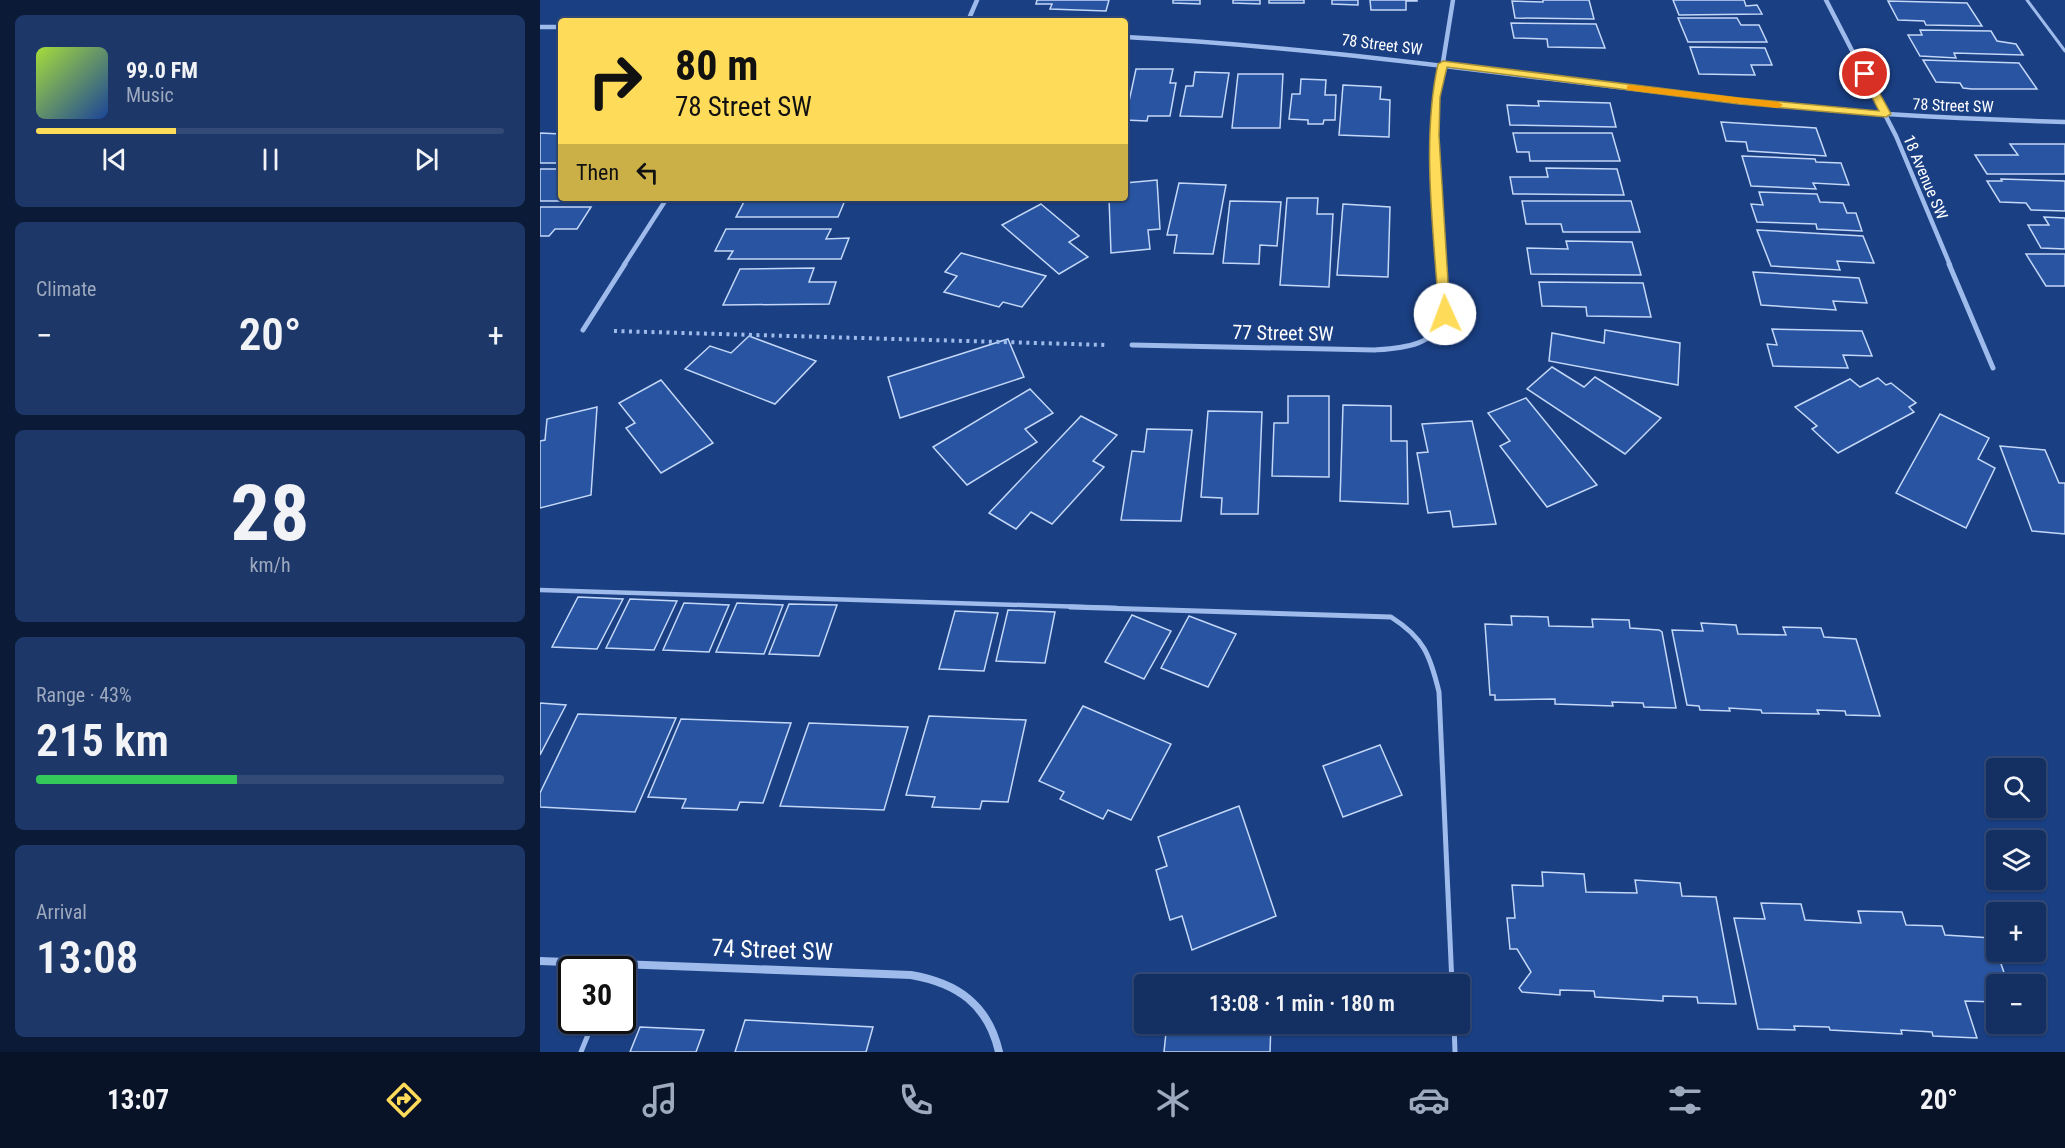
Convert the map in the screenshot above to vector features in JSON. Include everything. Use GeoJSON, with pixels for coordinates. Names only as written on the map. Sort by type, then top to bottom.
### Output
{"type":"FeatureCollection","features":[{"type":"Feature","properties":{"kind":"street"},"geometry":{"type":"LineString","coordinates":[[969,18],[977,0]]}},
{"type":"Feature","properties":{"kind":"street"},"geometry":{"type":"LineString","coordinates":[[1443,64],[1453,0]]}},
{"type":"Feature","properties":{"kind":"street","name":"18 Avenue SW"},"geometry":{"type":"LineString","coordinates":[[1826,0],[1886,114],[1993,368]]}},
{"type":"Feature","properties":{"kind":"street"},"geometry":{"type":"LineString","coordinates":[[540,27],[558,27]]}},
{"type":"Feature","properties":{"kind":"street","name":"78 Street SW"},"geometry":{"type":"LineString","coordinates":[[1128,37],[1257,44],[1443,64],[1739,101],[1886,114],[2065,122]]}},
{"type":"Feature","properties":{"kind":"street","name":"77 Street SW"},"geometry":{"type":"LineString","coordinates":[[1132,345],[1375,350],[1420,344],[1430,337],[1440,326],[1445,314],[1434,136],[1436,97],[1443,64]]}},
{"type":"Feature","properties":{"kind":"street"},"geometry":{"type":"LineString","coordinates":[[583,330],[665,201]]}},
{"type":"Feature","properties":{"kind":"street","name":"74 Street SW"},"geometry":{"type":"LineString","coordinates":[[540,961],[558,962]]}},
{"type":"Feature","properties":{"kind":"street","name":"74 Street SW"},"geometry":{"type":"LineString","coordinates":[[636,967],[911,975],[941,981],[965,995],[987,1020],[999,1052]]}},
{"type":"Feature","properties":{"kind":"lane"},"geometry":{"type":"LineString","coordinates":[[2027,0],[2065,51]]}},
{"type":"Feature","properties":{"kind":"lane"},"geometry":{"type":"LineString","coordinates":[[540,590],[1391,617],[1414,631],[1430,655],[1439,692],[1452,974]]}},
{"type":"Feature","properties":{"kind":"lane"},"geometry":{"type":"LineString","coordinates":[[582,1052],[589,1034]]}},
{"type":"Feature","properties":{"kind":"lane"},"geometry":{"type":"LineString","coordinates":[[1454,1034],[1455,1052]]}},
{"type":"Feature","properties":{"kind":"path"},"geometry":{"type":"LineString","coordinates":[[583,330],[1132,345]]}},
{"type":"Feature","properties":{"kind":"building"},"geometry":{"type":"Polygon","coordinates":[[[1037,0],[1109,0],[1106,11],[1050,9],[1052,4],[1036,4],[1037,0]]]}},
{"type":"Feature","properties":{"kind":"building"},"geometry":{"type":"Polygon","coordinates":[[[1173,0],[1200,0],[1200,4],[1173,3],[1173,0]]]}},
{"type":"Feature","properties":{"kind":"building"},"geometry":{"type":"Polygon","coordinates":[[[1233,0],[1260,0],[1260,4],[1233,3],[1233,0]]]}},
{"type":"Feature","properties":{"kind":"building"},"geometry":{"type":"Polygon","coordinates":[[[1269,0],[1304,0],[1304,3],[1269,3],[1269,0]]]}},
{"type":"Feature","properties":{"kind":"building"},"geometry":{"type":"Polygon","coordinates":[[[1332,0],[1358,0],[1358,5],[1332,4],[1332,0]]]}},
{"type":"Feature","properties":{"kind":"building"},"geometry":{"type":"Polygon","coordinates":[[[1370,0],[1417,1],[1406,1],[1406,10],[1371,10],[1370,0]]]}},
{"type":"Feature","properties":{"kind":"building"},"geometry":{"type":"Polygon","coordinates":[[[1543,0],[1589,0],[1594,19],[1515,18],[1512,1],[1543,2],[1543,0]]]}},
{"type":"Feature","properties":{"kind":"building"},"geometry":{"type":"Polygon","coordinates":[[[1673,0],[1744,0],[1746,6],[1757,5],[1762,14],[1679,15],[1673,0]]]}},
{"type":"Feature","properties":{"kind":"building"},"geometry":{"type":"Polygon","coordinates":[[[1888,1],[1967,3],[1982,26],[1926,25],[1924,21],[1898,20],[1888,1]]]}},
{"type":"Feature","properties":{"kind":"building"},"geometry":{"type":"Polygon","coordinates":[[[1678,18],[1737,18],[1741,25],[1759,25],[1767,42],[1688,42],[1678,18]]]}},
{"type":"Feature","properties":{"kind":"building"},"geometry":{"type":"Polygon","coordinates":[[[1511,23],[1596,24],[1605,48],[1548,47],[1547,39],[1514,38],[1511,23]]]}},
{"type":"Feature","properties":{"kind":"building"},"geometry":{"type":"Polygon","coordinates":[[[1920,30],[1991,31],[1997,41],[2016,44],[2023,55],[1954,53],[1956,58],[1920,56],[1908,35],[1922,35],[1920,30]]]}},
{"type":"Feature","properties":{"kind":"building"},"geometry":{"type":"Polygon","coordinates":[[[1690,47],[1765,48],[1772,65],[1751,65],[1755,75],[1699,74],[1690,47]]]}},
{"type":"Feature","properties":{"kind":"building"},"geometry":{"type":"Polygon","coordinates":[[[1923,60],[2019,63],[2037,89],[1972,89],[1963,88],[1960,83],[1936,82],[1923,60]]]}},
{"type":"Feature","properties":{"kind":"building"},"geometry":{"type":"Polygon","coordinates":[[[1136,69],[1173,69],[1170,83],[1176,83],[1170,116],[1148,116],[1147,121],[1128,120],[1128,106],[1136,69]]]}},
{"type":"Feature","properties":{"kind":"building"},"geometry":{"type":"Polygon","coordinates":[[[1195,72],[1229,73],[1222,117],[1180,116],[1186,86],[1193,86],[1195,72]]]}},
{"type":"Feature","properties":{"kind":"building"},"geometry":{"type":"Polygon","coordinates":[[[1238,74],[1283,74],[1280,128],[1232,128],[1238,74]]]}},
{"type":"Feature","properties":{"kind":"building"},"geometry":{"type":"Polygon","coordinates":[[[1301,79],[1326,80],[1325,95],[1336,95],[1335,120],[1324,120],[1323,124],[1308,124],[1308,120],[1289,119],[1292,94],[1300,94],[1301,79]]]}},
{"type":"Feature","properties":{"kind":"building"},"geometry":{"type":"Polygon","coordinates":[[[1343,85],[1381,87],[1380,99],[1390,100],[1389,137],[1339,135],[1343,85]]]}},
{"type":"Feature","properties":{"kind":"building"},"geometry":{"type":"Polygon","coordinates":[[[1538,101],[1610,103],[1616,127],[1510,125],[1507,105],[1539,106],[1538,101]]]}},
{"type":"Feature","properties":{"kind":"building"},"geometry":{"type":"Polygon","coordinates":[[[1721,122],[1816,128],[1826,156],[1748,151],[1746,142],[1726,141],[1721,122]]]}},
{"type":"Feature","properties":{"kind":"building"},"geometry":{"type":"Polygon","coordinates":[[[540,133],[558,134],[558,163],[540,163],[540,133]]]}},
{"type":"Feature","properties":{"kind":"building"},"geometry":{"type":"Polygon","coordinates":[[[1513,133],[1612,133],[1620,161],[1530,161],[1529,152],[1517,152],[1513,133]]]}},
{"type":"Feature","properties":{"kind":"building"},"geometry":{"type":"Polygon","coordinates":[[[2010,144],[2065,144],[2065,174],[1987,174],[1975,155],[2018,155],[2010,144]]]}},
{"type":"Feature","properties":{"kind":"building"},"geometry":{"type":"Polygon","coordinates":[[[1742,156],[1815,159],[1816,162],[1841,163],[1849,185],[1813,183],[1816,189],[1751,186],[1742,156]]]}},
{"type":"Feature","properties":{"kind":"building"},"geometry":{"type":"Polygon","coordinates":[[[1546,168],[1617,169],[1624,195],[1513,194],[1510,177],[1548,177],[1546,168]]]}},
{"type":"Feature","properties":{"kind":"building"},"geometry":{"type":"Polygon","coordinates":[[[540,169],[558,169],[558,201],[540,201],[540,169]]]}},
{"type":"Feature","properties":{"kind":"building"},"geometry":{"type":"Polygon","coordinates":[[[2001,179],[2065,181],[2065,211],[2031,210],[2026,203],[2000,202],[1987,181],[2002,181],[2001,179]]]}},
{"type":"Feature","properties":{"kind":"building"},"geometry":{"type":"Polygon","coordinates":[[[1157,180],[1160,229],[1148,230],[1150,249],[1111,253],[1109,201],[1128,201],[1128,183],[1157,180]]]}},
{"type":"Feature","properties":{"kind":"building"},"geometry":{"type":"Polygon","coordinates":[[[1179,183],[1226,185],[1213,254],[1174,253],[1177,235],[1167,235],[1179,183]]]}},
{"type":"Feature","properties":{"kind":"building"},"geometry":{"type":"Polygon","coordinates":[[[1759,192],[1817,194],[1820,202],[1843,203],[1847,213],[1856,213],[1862,231],[1817,229],[1816,224],[1757,222],[1751,204],[1763,205],[1759,192]]]}},
{"type":"Feature","properties":{"kind":"building"},"geometry":{"type":"Polygon","coordinates":[[[1287,198],[1318,198],[1317,214],[1333,214],[1329,287],[1280,285],[1287,198]]]}},
{"type":"Feature","properties":{"kind":"building"},"geometry":{"type":"Polygon","coordinates":[[[744,201],[845,201],[838,217],[736,217],[744,201]]]}},
{"type":"Feature","properties":{"kind":"building"},"geometry":{"type":"Polygon","coordinates":[[[1230,201],[1281,202],[1277,246],[1260,245],[1259,264],[1223,263],[1230,201]]]}},
{"type":"Feature","properties":{"kind":"building"},"geometry":{"type":"Polygon","coordinates":[[[1522,201],[1631,201],[1640,232],[1563,232],[1561,224],[1526,224],[1522,201]]]}},
{"type":"Feature","properties":{"kind":"building"},"geometry":{"type":"Polygon","coordinates":[[[1041,204],[1079,236],[1069,242],[1088,257],[1059,274],[1002,225],[1041,204]]]}},
{"type":"Feature","properties":{"kind":"building"},"geometry":{"type":"Polygon","coordinates":[[[1343,204],[1390,207],[1388,277],[1337,275],[1343,204]]]}},
{"type":"Feature","properties":{"kind":"building"},"geometry":{"type":"Polygon","coordinates":[[[540,207],[591,207],[577,229],[555,229],[549,236],[540,236],[540,207]]]}},
{"type":"Feature","properties":{"kind":"building"},"geometry":{"type":"Polygon","coordinates":[[[2044,217],[2065,218],[2065,249],[2041,248],[2028,225],[2049,225],[2044,217]]]}},
{"type":"Feature","properties":{"kind":"building"},"geometry":{"type":"Polygon","coordinates":[[[726,229],[831,229],[826,239],[849,238],[841,259],[728,259],[733,251],[715,251],[726,229]]]}},
{"type":"Feature","properties":{"kind":"building"},"geometry":{"type":"Polygon","coordinates":[[[1757,230],[1863,236],[1874,263],[1837,261],[1840,270],[1771,266],[1757,230]]]}},
{"type":"Feature","properties":{"kind":"building"},"geometry":{"type":"Polygon","coordinates":[[[1566,241],[1632,242],[1641,275],[1531,274],[1527,248],[1568,249],[1566,241]]]}},
{"type":"Feature","properties":{"kind":"building"},"geometry":{"type":"Polygon","coordinates":[[[961,253],[1046,276],[1022,307],[1003,302],[999,307],[944,292],[957,276],[945,272],[961,253]]]}},
{"type":"Feature","properties":{"kind":"building"},"geometry":{"type":"Polygon","coordinates":[[[2026,254],[2065,254],[2065,286],[2046,286],[2026,254]]]}},
{"type":"Feature","properties":{"kind":"building"},"geometry":{"type":"Polygon","coordinates":[[[814,268],[809,282],[836,282],[829,304],[723,305],[740,269],[814,268]]]}},
{"type":"Feature","properties":{"kind":"building"},"geometry":{"type":"Polygon","coordinates":[[[1753,272],[1859,278],[1867,303],[1833,301],[1836,310],[1761,305],[1753,272]]]}},
{"type":"Feature","properties":{"kind":"building"},"geometry":{"type":"Polygon","coordinates":[[[1539,282],[1643,283],[1651,317],[1587,316],[1586,307],[1542,306],[1539,282]]]}},
{"type":"Feature","properties":{"kind":"building"},"geometry":{"type":"Polygon","coordinates":[[[1772,329],[1862,331],[1872,356],[1843,355],[1848,368],[1773,366],[1767,344],[1777,345],[1772,329]]]}},
{"type":"Feature","properties":{"kind":"building"},"geometry":{"type":"Polygon","coordinates":[[[1605,330],[1680,343],[1678,385],[1549,361],[1552,333],[1604,343],[1605,330]]]}},
{"type":"Feature","properties":{"kind":"building"},"geometry":{"type":"Polygon","coordinates":[[[749,336],[816,361],[775,404],[685,369],[710,346],[731,353],[749,336]]]}},
{"type":"Feature","properties":{"kind":"building"},"geometry":{"type":"Polygon","coordinates":[[[1008,339],[1024,377],[900,418],[888,377],[1008,339]]]}},
{"type":"Feature","properties":{"kind":"building"},"geometry":{"type":"Polygon","coordinates":[[[1552,367],[1584,387],[1595,377],[1661,418],[1625,454],[1527,389],[1552,367]]]}},
{"type":"Feature","properties":{"kind":"building"},"geometry":{"type":"Polygon","coordinates":[[[1878,378],[1886,385],[1891,383],[1916,403],[1909,407],[1914,412],[1838,453],[1812,429],[1817,426],[1795,407],[1850,379],[1860,387],[1878,378]]]}},
{"type":"Feature","properties":{"kind":"building"},"geometry":{"type":"Polygon","coordinates":[[[661,380],[713,443],[661,473],[626,428],[635,423],[619,403],[661,380]]]}},
{"type":"Feature","properties":{"kind":"building"},"geometry":{"type":"Polygon","coordinates":[[[1030,389],[1053,413],[1025,429],[1037,442],[967,485],[933,447],[1030,389]]]}},
{"type":"Feature","properties":{"kind":"building"},"geometry":{"type":"Polygon","coordinates":[[[1288,396],[1329,396],[1329,477],[1272,476],[1274,423],[1288,423],[1288,396]]]}},
{"type":"Feature","properties":{"kind":"building"},"geometry":{"type":"Polygon","coordinates":[[[1526,398],[1597,485],[1547,507],[1500,446],[1510,441],[1488,413],[1526,398]]]}},
{"type":"Feature","properties":{"kind":"building"},"geometry":{"type":"Polygon","coordinates":[[[1343,405],[1391,406],[1391,441],[1407,441],[1408,504],[1340,501],[1343,405]]]}},
{"type":"Feature","properties":{"kind":"building"},"geometry":{"type":"Polygon","coordinates":[[[597,407],[591,495],[540,508],[540,441],[545,440],[547,419],[597,407]]]}},
{"type":"Feature","properties":{"kind":"building"},"geometry":{"type":"Polygon","coordinates":[[[1208,411],[1262,412],[1258,514],[1221,514],[1222,498],[1201,497],[1208,411]]]}},
{"type":"Feature","properties":{"kind":"building"},"geometry":{"type":"Polygon","coordinates":[[[1940,414],[1989,438],[1978,459],[1995,468],[1966,528],[1896,493],[1940,414]]]}},
{"type":"Feature","properties":{"kind":"building"},"geometry":{"type":"Polygon","coordinates":[[[1081,416],[1117,435],[1093,461],[1104,467],[1052,524],[1031,512],[1016,529],[989,513],[1081,416]]]}},
{"type":"Feature","properties":{"kind":"building"},"geometry":{"type":"Polygon","coordinates":[[[1472,421],[1496,524],[1453,527],[1450,511],[1428,513],[1417,453],[1428,452],[1422,424],[1472,421]]]}},
{"type":"Feature","properties":{"kind":"building"},"geometry":{"type":"Polygon","coordinates":[[[1147,429],[1192,430],[1181,521],[1121,520],[1132,451],[1144,452],[1147,429]]]}},
{"type":"Feature","properties":{"kind":"building"},"geometry":{"type":"Polygon","coordinates":[[[2000,446],[2045,450],[2059,483],[2065,483],[2065,534],[2032,531],[2000,446]]]}},
{"type":"Feature","properties":{"kind":"building"},"geometry":{"type":"Polygon","coordinates":[[[578,597],[623,599],[597,649],[552,647],[578,597]]]}},
{"type":"Feature","properties":{"kind":"building"},"geometry":{"type":"Polygon","coordinates":[[[630,599],[677,601],[654,650],[606,648],[630,599]]]}},
{"type":"Feature","properties":{"kind":"building"},"geometry":{"type":"Polygon","coordinates":[[[684,603],[729,605],[709,652],[663,650],[684,603]]]}},
{"type":"Feature","properties":{"kind":"building"},"geometry":{"type":"Polygon","coordinates":[[[737,603],[783,605],[764,654],[716,652],[737,603]]]}},
{"type":"Feature","properties":{"kind":"building"},"geometry":{"type":"Polygon","coordinates":[[[789,604],[837,605],[819,656],[769,654],[789,604]]]}},
{"type":"Feature","properties":{"kind":"building"},"geometry":{"type":"Polygon","coordinates":[[[1008,610],[1055,612],[1045,663],[996,661],[1008,610]]]}},
{"type":"Feature","properties":{"kind":"building"},"geometry":{"type":"Polygon","coordinates":[[[955,611],[998,613],[984,671],[939,669],[955,611]]]}},
{"type":"Feature","properties":{"kind":"building"},"geometry":{"type":"Polygon","coordinates":[[[1132,615],[1171,631],[1144,679],[1105,662],[1132,615]]]}},
{"type":"Feature","properties":{"kind":"building"},"geometry":{"type":"Polygon","coordinates":[[[1189,616],[1236,634],[1208,687],[1161,668],[1189,616]]]}},
{"type":"Feature","properties":{"kind":"building"},"geometry":{"type":"Polygon","coordinates":[[[1511,616],[1548,617],[1549,626],[1593,627],[1592,619],[1629,620],[1630,628],[1659,630],[1662,632],[1676,708],[1644,707],[1643,703],[1612,702],[1613,706],[1555,704],[1555,699],[1495,700],[1495,695],[1490,695],[1485,624],[1512,625],[1511,616]]]}},
{"type":"Feature","properties":{"kind":"building"},"geometry":{"type":"Polygon","coordinates":[[[1701,623],[1736,625],[1738,634],[1786,635],[1783,627],[1821,628],[1824,637],[1856,639],[1880,716],[1846,715],[1845,711],[1817,710],[1819,714],[1762,713],[1761,710],[1729,708],[1730,711],[1700,710],[1699,706],[1687,705],[1672,630],[1703,631],[1701,623]]]}},
{"type":"Feature","properties":{"kind":"building"},"geometry":{"type":"Polygon","coordinates":[[[540,703],[566,705],[540,755],[540,703]]]}},
{"type":"Feature","properties":{"kind":"building"},"geometry":{"type":"Polygon","coordinates":[[[1083,706],[1171,744],[1131,820],[1108,810],[1103,819],[1060,799],[1064,792],[1039,781],[1083,706]]]}},
{"type":"Feature","properties":{"kind":"building"},"geometry":{"type":"Polygon","coordinates":[[[578,714],[676,718],[635,812],[540,807],[540,793],[578,714]]]}},
{"type":"Feature","properties":{"kind":"building"},"geometry":{"type":"Polygon","coordinates":[[[929,716],[1026,720],[1008,802],[982,801],[980,809],[932,807],[935,797],[906,795],[929,716]]]}},
{"type":"Feature","properties":{"kind":"building"},"geometry":{"type":"Polygon","coordinates":[[[681,719],[791,723],[763,803],[740,802],[737,810],[682,808],[686,799],[648,797],[681,719]]]}},
{"type":"Feature","properties":{"kind":"building"},"geometry":{"type":"Polygon","coordinates":[[[809,723],[908,727],[884,810],[780,806],[809,723]]]}},
{"type":"Feature","properties":{"kind":"building"},"geometry":{"type":"Polygon","coordinates":[[[1380,745],[1402,795],[1343,817],[1323,766],[1380,745]]]}},
{"type":"Feature","properties":{"kind":"building"},"geometry":{"type":"Polygon","coordinates":[[[1239,806],[1276,916],[1192,950],[1182,916],[1170,920],[1156,870],[1167,866],[1158,837],[1239,806]]]}},
{"type":"Feature","properties":{"kind":"building"},"geometry":{"type":"Polygon","coordinates":[[[1542,872],[1584,874],[1586,892],[1637,893],[1635,880],[1680,883],[1682,896],[1716,897],[1736,1004],[1698,1003],[1697,997],[1663,996],[1663,1001],[1595,997],[1594,991],[1560,990],[1560,995],[1522,992],[1519,988],[1531,972],[1517,949],[1510,949],[1507,918],[1515,918],[1512,885],[1543,886],[1542,872]]]}},
{"type":"Feature","properties":{"kind":"building"},"geometry":{"type":"Polygon","coordinates":[[[1761,903],[1801,904],[1805,920],[1861,923],[1858,911],[1902,912],[1906,925],[1942,926],[1945,935],[1986,938],[1986,962],[2000,962],[2005,974],[1986,974],[1986,1002],[1965,1001],[1977,1038],[1933,1036],[1932,1032],[1901,1030],[1902,1034],[1830,1030],[1829,1027],[1794,1026],[1795,1030],[1758,1029],[1734,918],[1765,919],[1761,903]]]}},
{"type":"Feature","properties":{"kind":"building"},"geometry":{"type":"Polygon","coordinates":[[[745,1020],[873,1027],[866,1052],[735,1052],[745,1020]]]}},
{"type":"Feature","properties":{"kind":"building"},"geometry":{"type":"Polygon","coordinates":[[[640,1027],[704,1030],[696,1052],[630,1052],[640,1027]]]}},
{"type":"Feature","properties":{"kind":"building"},"geometry":{"type":"Polygon","coordinates":[[[1166,1034],[1271,1034],[1270,1052],[1164,1052],[1166,1034]]]}},
{"type":"Feature","properties":{"kind":"slow traffic"},"geometry":{"type":"LineString","coordinates":[[1630,88],[1778,105]]}},
{"type":"Feature","properties":{"kind":"route"},"geometry":{"type":"LineString","coordinates":[[1445,314],[1434,136],[1436,97],[1443,64],[1739,101],[1886,114],[1865,74]]}}]}
